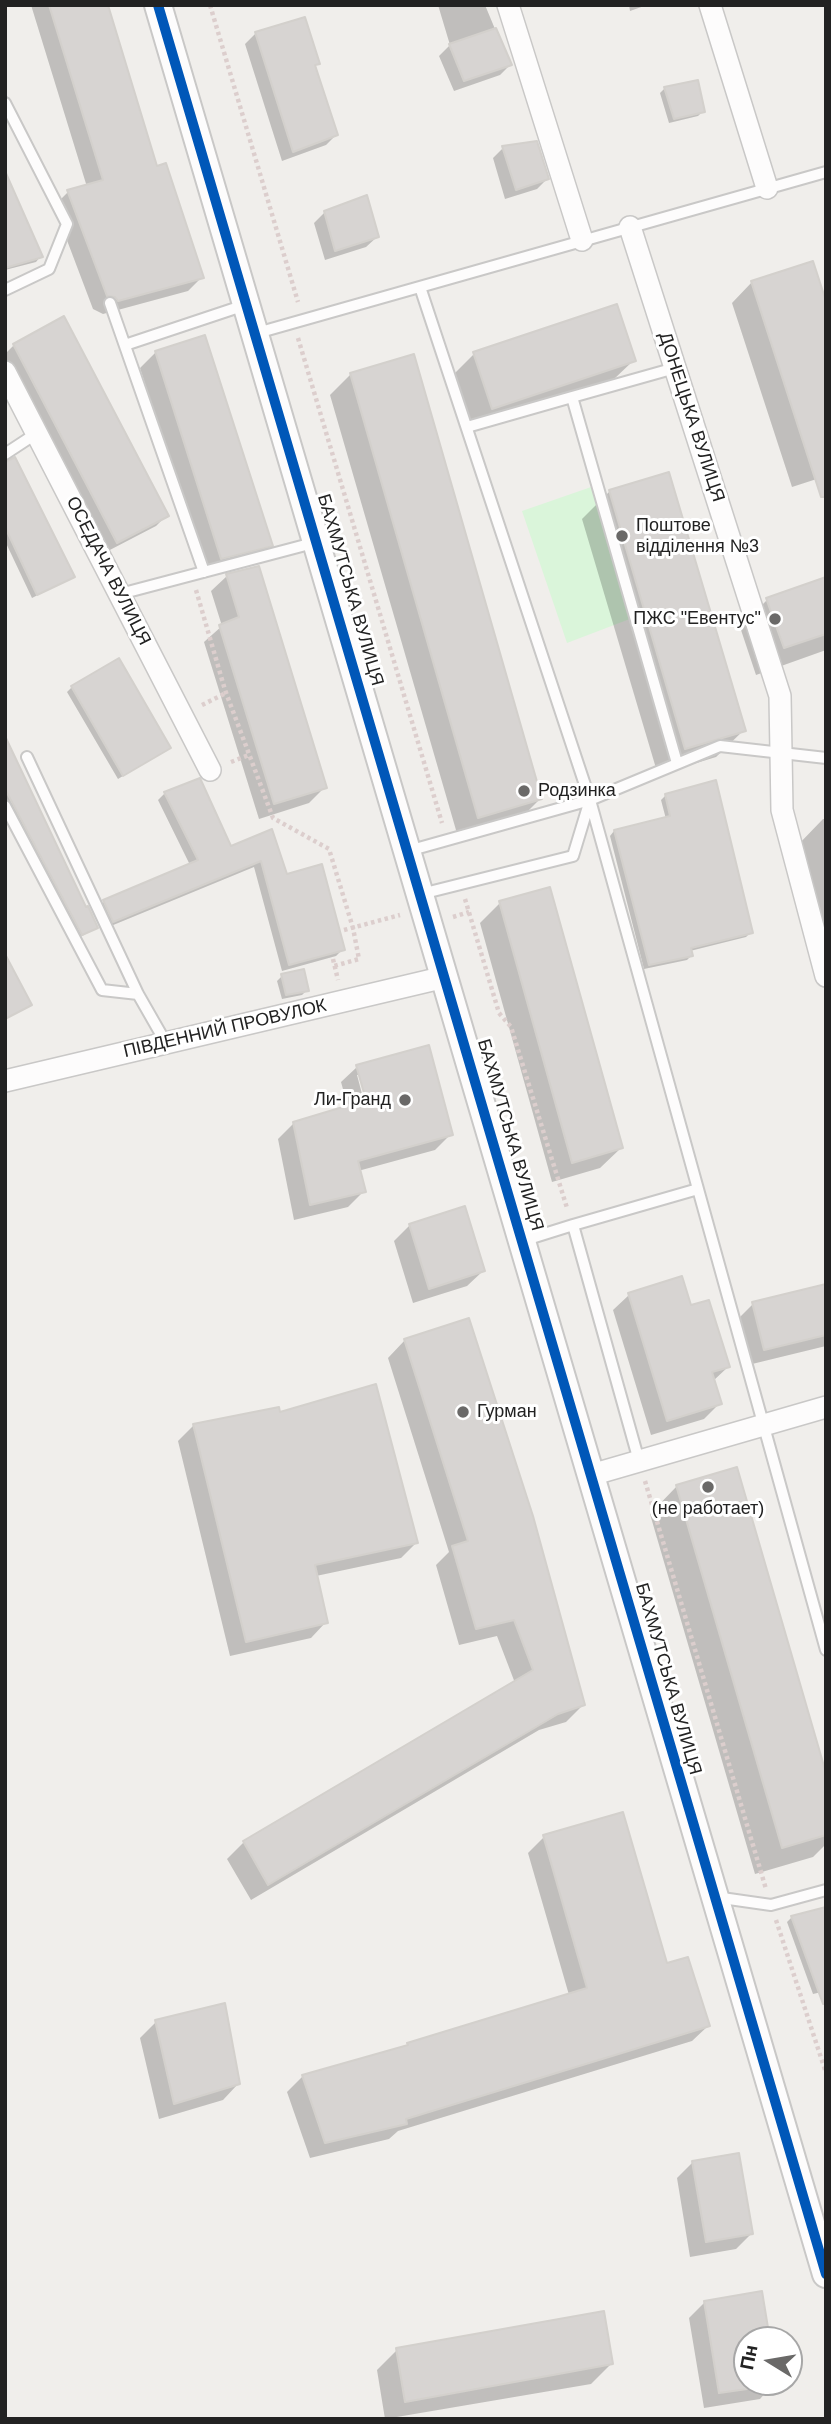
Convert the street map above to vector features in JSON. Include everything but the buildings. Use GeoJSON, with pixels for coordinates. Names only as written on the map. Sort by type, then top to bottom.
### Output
{"type":"FeatureCollection","features":[{"type":"Feature","properties":{"kind":"street","name":"БАХМУТСЬКА ВУЛИЦЯ"},"geometry":{"type":"LineString","coordinates":[[158,5],[826,2274]]}},
{"type":"Feature","properties":{"kind":"street"},"geometry":{"type":"LineString","coordinates":[[508,5],[582,240]]}},
{"type":"Feature","properties":{"kind":"street"},"geometry":{"type":"LineString","coordinates":[[710,5],[767,188]]}},
{"type":"Feature","properties":{"kind":"street","name":"ДОНЕЦЬКА ВУЛИЦЯ"},"geometry":{"type":"LineString","coordinates":[[630,227],[780,696],[782,810],[826,976]]}},
{"type":"Feature","properties":{"kind":"street","name":"ОСЕДАЧА ВУЛИЦЯ"},"geometry":{"type":"LineString","coordinates":[[5,372],[210,770]]}},
{"type":"Feature","properties":{"kind":"street","name":"ПІВДЕННИЙ ПРОВУЛОК"},"geometry":{"type":"LineString","coordinates":[[5,1081],[445,977]]}},
{"type":"Feature","properties":{"kind":"street"},"geometry":{"type":"LineString","coordinates":[[591,1475],[826,1407]]}},
{"type":"Feature","properties":{"kind":"lane"},"geometry":{"type":"LineString","coordinates":[[5,103],[67,224],[49,270],[5,290]]}},
{"type":"Feature","properties":{"kind":"lane"},"geometry":{"type":"LineString","coordinates":[[257,334],[826,172]]}},
{"type":"Feature","properties":{"kind":"lane"},"geometry":{"type":"LineString","coordinates":[[420,287],[590,800],[826,1650]]}},
{"type":"Feature","properties":{"kind":"lane"},"geometry":{"type":"LineString","coordinates":[[110,303],[204,572]]}},
{"type":"Feature","properties":{"kind":"lane"},"geometry":{"type":"LineString","coordinates":[[125,345],[248,304]]}},
{"type":"Feature","properties":{"kind":"lane"},"geometry":{"type":"LineString","coordinates":[[467,427],[675,368]]}},
{"type":"Feature","properties":{"kind":"lane"},"geometry":{"type":"LineString","coordinates":[[572,397],[677,764]]}},
{"type":"Feature","properties":{"kind":"lane"},"geometry":{"type":"LineString","coordinates":[[5,454],[37,433]]}},
{"type":"Feature","properties":{"kind":"lane"},"geometry":{"type":"LineString","coordinates":[[120,594],[318,542]]}},
{"type":"Feature","properties":{"kind":"lane"},"geometry":{"type":"LineString","coordinates":[[408,851],[590,800],[720,746],[826,758]]}},
{"type":"Feature","properties":{"kind":"lane"},"geometry":{"type":"LineString","coordinates":[[27,757],[138,994],[166,1043]]}},
{"type":"Feature","properties":{"kind":"lane"},"geometry":{"type":"LineString","coordinates":[[421,894],[573,856],[590,800]]}},
{"type":"Feature","properties":{"kind":"lane"},"geometry":{"type":"LineString","coordinates":[[5,806],[102,990],[138,994]]}},
{"type":"Feature","properties":{"kind":"lane"},"geometry":{"type":"LineString","coordinates":[[522,1241],[698,1189]]}},
{"type":"Feature","properties":{"kind":"lane"},"geometry":{"type":"LineString","coordinates":[[573,1225],[639,1461]]}},
{"type":"Feature","properties":{"kind":"lane"},"geometry":{"type":"LineString","coordinates":[[713,1897],[771,1905],[826,1890]]}},
{"type":"Feature","properties":{"kind":"path"},"geometry":{"type":"LineString","coordinates":[[209,5],[447,838]]}},
{"type":"Feature","properties":{"kind":"path"},"geometry":{"type":"LineString","coordinates":[[192,575],[225,690],[273,818],[329,849],[353,928],[359,959],[334,966]]}},
{"type":"Feature","properties":{"kind":"path"},"geometry":{"type":"LineString","coordinates":[[460,884],[499,1013],[512,1027],[573,1225]]}},
{"type":"Feature","properties":{"kind":"path"},"geometry":{"type":"LineString","coordinates":[[639,1461],[771,1905],[826,2073]]}},
{"type":"Feature","properties":{"kind":"green space"},"geometry":{"type":"Polygon","coordinates":[[[594,486],[635,617],[567,643],[522,511],[594,486]]]}},
{"type":"Feature","properties":{"kind":"cycle path"},"geometry":{"type":"LineString","coordinates":[[158,5],[826,2274]]}},
{"type":"Feature","properties":{"kind":"place","name":"Поштове відділення №3"},"geometry":{"type":"Point","coordinates":[622,536]}},
{"type":"Feature","properties":{"kind":"place","name":"ПЖС \"Евентус\""},"geometry":{"type":"Point","coordinates":[775,619]}},
{"type":"Feature","properties":{"kind":"place","name":"Родзинка"},"geometry":{"type":"Point","coordinates":[524,791]}},
{"type":"Feature","properties":{"kind":"place","name":"Ли-Гранд"},"geometry":{"type":"Point","coordinates":[405,1100]}},
{"type":"Feature","properties":{"kind":"place","name":"Гурман"},"geometry":{"type":"Point","coordinates":[463,1412]}},
{"type":"Feature","properties":{"kind":"place","name":"(не работает)"},"geometry":{"type":"Point","coordinates":[708,1487]}}]}
